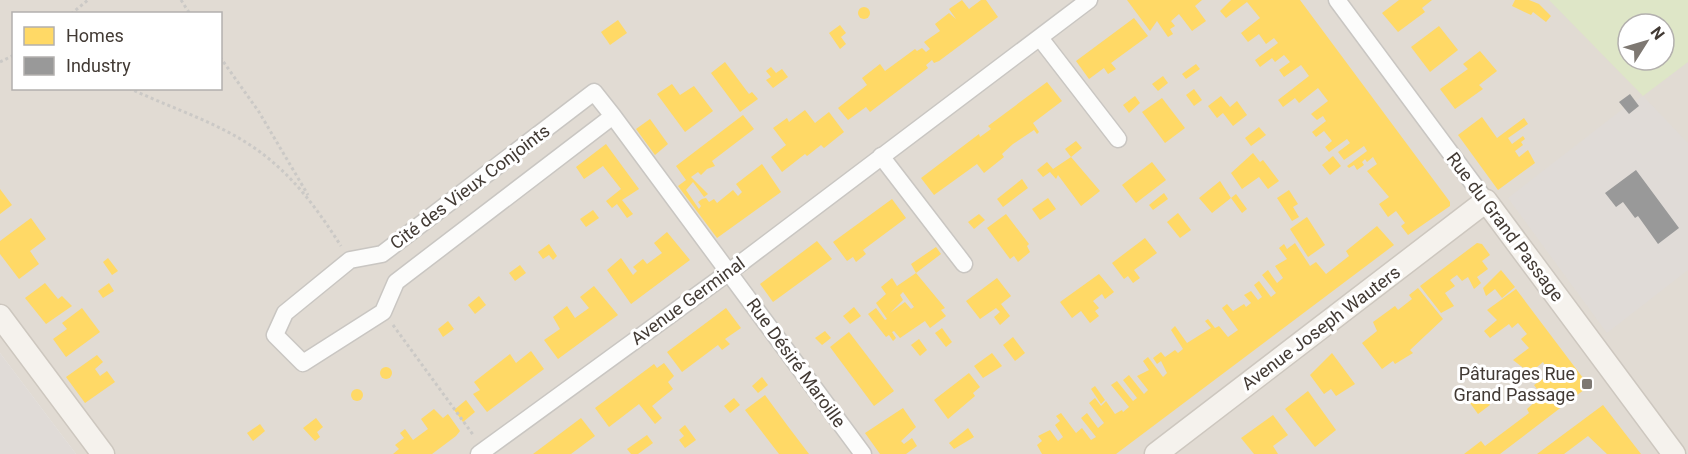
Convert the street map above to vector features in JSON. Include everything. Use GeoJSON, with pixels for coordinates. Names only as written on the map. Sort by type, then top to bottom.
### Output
{"type":"FeatureCollection","features":[{"type":"Feature","properties":{"kind":"street","name":"Avenue Germinal"},"geometry":{"type":"LineString","coordinates":[[490,450],[1089,0]]}},
{"type":"Feature","properties":{"kind":"street","name":"Rue du Grand Passage"},"geometry":{"type":"LineString","coordinates":[[1337,0],[1674,454]]}},
{"type":"Feature","properties":{"kind":"street"},"geometry":{"type":"LineString","coordinates":[[1040,38],[1118,139]]}},
{"type":"Feature","properties":{"kind":"street","name":"Cité des Vieux Conjoints"},"geometry":{"type":"LineString","coordinates":[[613,116],[396,282],[383,312],[303,363],[275,335],[285,313],[350,260],[382,254],[594,92],[613,116],[729,272]]}},
{"type":"Feature","properties":{"kind":"street"},"geometry":{"type":"LineString","coordinates":[[880,156],[964,264]]}},
{"type":"Feature","properties":{"kind":"street","name":"Avenue Joseph Wauters"},"geometry":{"type":"LineString","coordinates":[[1156,454],[1486,201]]}},
{"type":"Feature","properties":{"kind":"street","name":"Rue Désiré Maroille"},"geometry":{"type":"LineString","coordinates":[[729,272],[863,454]]}},
{"type":"Feature","properties":{"kind":"street"},"geometry":{"type":"LineString","coordinates":[[0,316],[103,454]]}},
{"type":"Feature","properties":{"kind":"path"},"geometry":{"type":"LineString","coordinates":[[73,12],[88,0]]}},
{"type":"Feature","properties":{"kind":"path"},"geometry":{"type":"LineString","coordinates":[[222,60],[259,112],[311,201],[350,260]]}},
{"type":"Feature","properties":{"kind":"path"},"geometry":{"type":"LineString","coordinates":[[133,90],[250,144],[287,174],[311,201]]}},
{"type":"Feature","properties":{"kind":"path"},"geometry":{"type":"LineString","coordinates":[[383,312],[490,450]]}},
{"type":"Feature","properties":{"kind":"shaded area"},"geometry":{"type":"Polygon","coordinates":[[[0,0],[1688,0],[1688,454],[76,454],[0,353],[0,0]]]}},
{"type":"Feature","properties":{"kind":"shaded area"},"geometry":{"type":"Polygon","coordinates":[[[1643,96],[1688,143],[1688,270],[1607,333],[1508,198],[1624,108],[1643,96]]]}},
{"type":"Feature","properties":{"kind":"shaded area"},"geometry":{"type":"Polygon","coordinates":[[[0,353],[76,454],[0,454],[0,353]]]}},
{"type":"Feature","properties":{"kind":"green space"},"geometry":{"type":"Polygon","coordinates":[[[1549,0],[1688,0],[1688,62],[1676,71],[1676,12],[1616,12],[1616,68],[1549,0]]]}},
{"type":"Feature","properties":{"kind":"green space"},"geometry":{"type":"Polygon","coordinates":[[[1620,72],[1675,72],[1643,96],[1620,72]]]}},
{"type":"Feature","properties":{"kind":"building: Homes"},"geometry":{"type":"Polygon","coordinates":[[[962,0],[969,9],[981,0],[986,0],[998,17],[939,61],[934,63],[932,60],[926,65],[928,68],[870,112],[866,107],[848,120],[838,108],[867,85],[862,78],[880,64],[885,71],[915,49],[917,51],[922,48],[926,52],[930,49],[924,42],[940,31],[935,24],[949,13],[956,19],[949,9],[962,0]]]}},
{"type":"Feature","properties":{"kind":"building: Homes"},"geometry":{"type":"Polygon","coordinates":[[[1127,0],[1202,0],[1195,6],[1206,21],[1192,31],[1179,14],[1171,21],[1175,26],[1170,29],[1173,34],[1168,37],[1157,21],[1150,31],[1127,0]]]}},
{"type":"Feature","properties":{"kind":"building: Homes"},"geometry":{"type":"Polygon","coordinates":[[[1231,0],[1300,0],[1450,202],[1450,206],[1408,235],[1401,226],[1405,223],[1396,211],[1388,217],[1379,204],[1389,197],[1367,171],[1377,164],[1373,157],[1367,162],[1365,159],[1362,162],[1364,165],[1357,170],[1354,165],[1349,168],[1347,166],[1367,151],[1364,146],[1344,160],[1338,152],[1350,143],[1347,139],[1329,152],[1325,147],[1332,141],[1324,131],[1316,137],[1312,132],[1326,121],[1323,116],[1317,120],[1311,114],[1328,101],[1318,88],[1299,103],[1295,98],[1283,107],[1278,100],[1309,76],[1301,65],[1284,77],[1279,70],[1290,62],[1284,55],[1275,62],[1272,58],[1260,67],[1255,60],[1278,43],[1274,38],[1266,44],[1259,34],[1248,42],[1241,33],[1260,18],[1247,2],[1226,18],[1220,11],[1231,0]]]}},
{"type":"Feature","properties":{"kind":"building: Homes"},"geometry":{"type":"Polygon","coordinates":[[[1399,0],[1432,0],[1422,8],[1425,12],[1398,32],[1382,13],[1399,0]]]}},
{"type":"Feature","properties":{"kind":"building: Homes"},"geometry":{"type":"Polygon","coordinates":[[[1515,0],[1529,0],[1539,4],[1551,16],[1546,22],[1533,12],[1531,15],[1512,6],[1515,0]]]}},
{"type":"Feature","properties":{"kind":"building: Homes"},"geometry":{"type":"Polygon","coordinates":[[[866,7],[869,8],[869,18],[862,19],[859,18],[858,11],[859,8],[866,7]]]}},
{"type":"Feature","properties":{"kind":"building: Homes"},"geometry":{"type":"Polygon","coordinates":[[[1134,18],[1148,36],[1111,63],[1116,69],[1108,74],[1104,68],[1089,79],[1076,61],[1134,18]]]}},
{"type":"Feature","properties":{"kind":"building: Homes"},"geometry":{"type":"Polygon","coordinates":[[[618,20],[627,33],[610,45],[601,32],[618,20]]]}},
{"type":"Feature","properties":{"kind":"building: Homes"},"geometry":{"type":"Polygon","coordinates":[[[840,25],[846,33],[841,37],[846,44],[840,49],[829,33],[840,25]]]}},
{"type":"Feature","properties":{"kind":"building: Homes"},"geometry":{"type":"Polygon","coordinates":[[[1439,26],[1458,50],[1430,72],[1411,47],[1439,26]]]}},
{"type":"Feature","properties":{"kind":"building: Homes"},"geometry":{"type":"Polygon","coordinates":[[[1480,51],[1497,71],[1479,85],[1483,89],[1455,109],[1440,89],[1468,69],[1463,64],[1480,51]]]}},
{"type":"Feature","properties":{"kind":"building: Homes"},"geometry":{"type":"Polygon","coordinates":[[[725,62],[749,94],[752,92],[758,99],[740,112],[711,73],[725,62]]]}},
{"type":"Feature","properties":{"kind":"building: Homes"},"geometry":{"type":"Polygon","coordinates":[[[1196,64],[1200,69],[1186,79],[1182,74],[1196,64]]]}},
{"type":"Feature","properties":{"kind":"building: Homes"},"geometry":{"type":"Polygon","coordinates":[[[771,67],[776,73],[782,69],[788,77],[773,88],[766,80],[771,77],[766,71],[771,67]]]}},
{"type":"Feature","properties":{"kind":"building: Homes"},"geometry":{"type":"Polygon","coordinates":[[[1163,76],[1168,83],[1158,91],[1152,84],[1163,76]]]}},
{"type":"Feature","properties":{"kind":"building: Homes"},"geometry":{"type":"Polygon","coordinates":[[[1047,82],[1062,101],[1033,123],[1039,132],[1037,134],[1034,130],[1013,144],[1002,154],[1004,157],[984,173],[977,164],[934,195],[921,178],[979,134],[980,137],[991,129],[988,126],[1047,82]]]}},
{"type":"Feature","properties":{"kind":"building: Homes"},"geometry":{"type":"Polygon","coordinates":[[[672,84],[680,95],[694,86],[713,111],[685,132],[657,94],[672,84]]]}},
{"type":"Feature","properties":{"kind":"building: Homes"},"geometry":{"type":"Polygon","coordinates":[[[1194,89],[1202,100],[1194,106],[1186,95],[1194,89]]]}},
{"type":"Feature","properties":{"kind":"building: Homes"},"geometry":{"type":"Polygon","coordinates":[[[1135,96],[1140,103],[1129,113],[1123,105],[1135,96]]]}},
{"type":"Feature","properties":{"kind":"building: Homes"},"geometry":{"type":"Polygon","coordinates":[[[1221,96],[1230,107],[1237,101],[1247,115],[1233,126],[1223,113],[1217,118],[1208,106],[1221,96]]]}},
{"type":"Feature","properties":{"kind":"building: Homes"},"geometry":{"type":"Polygon","coordinates":[[[1162,98],[1185,128],[1165,143],[1142,112],[1162,98]]]}},
{"type":"Feature","properties":{"kind":"building: Homes"},"geometry":{"type":"Polygon","coordinates":[[[805,110],[815,123],[829,112],[844,132],[824,148],[821,145],[807,156],[805,154],[782,172],[771,157],[786,145],[773,128],[787,118],[789,122],[805,110]]]}},
{"type":"Feature","properties":{"kind":"building: Homes"},"geometry":{"type":"Polygon","coordinates":[[[743,115],[754,129],[712,161],[715,166],[707,169],[701,175],[698,172],[691,177],[708,194],[704,197],[693,182],[686,190],[699,209],[701,206],[698,202],[702,199],[706,198],[709,202],[714,199],[717,203],[733,190],[738,196],[742,192],[736,184],[762,164],[781,192],[717,238],[678,186],[686,180],[676,166],[743,115]]]}},
{"type":"Feature","properties":{"kind":"building: Homes"},"geometry":{"type":"Polygon","coordinates":[[[1482,117],[1497,138],[1524,118],[1528,124],[1508,138],[1512,144],[1523,136],[1525,139],[1521,142],[1523,145],[1515,151],[1519,157],[1528,150],[1535,163],[1498,190],[1458,135],[1482,117]]]}},
{"type":"Feature","properties":{"kind":"building: Homes"},"geometry":{"type":"Polygon","coordinates":[[[650,119],[668,144],[655,155],[636,129],[650,119]]]}},
{"type":"Feature","properties":{"kind":"building: Homes"},"geometry":{"type":"Polygon","coordinates":[[[1259,127],[1266,135],[1251,146],[1245,138],[1259,127]]]}},
{"type":"Feature","properties":{"kind":"building: Homes"},"geometry":{"type":"Polygon","coordinates":[[[1076,141],[1082,148],[1071,157],[1065,149],[1076,141]]]}},
{"type":"Feature","properties":{"kind":"building: Homes"},"geometry":{"type":"Polygon","coordinates":[[[606,144],[639,189],[622,200],[633,214],[627,218],[617,204],[612,208],[606,201],[621,189],[603,166],[584,179],[576,167],[606,144]]]}},
{"type":"Feature","properties":{"kind":"building: Homes"},"geometry":{"type":"Polygon","coordinates":[[[1253,153],[1260,162],[1263,160],[1279,181],[1268,189],[1259,177],[1242,189],[1231,173],[1253,153]]]}},
{"type":"Feature","properties":{"kind":"building: Homes"},"geometry":{"type":"Polygon","coordinates":[[[1333,156],[1341,166],[1330,175],[1322,165],[1333,156]]]}},
{"type":"Feature","properties":{"kind":"building: Homes"},"geometry":{"type":"Polygon","coordinates":[[[1071,157],[1100,191],[1081,206],[1058,175],[1056,179],[1050,172],[1043,177],[1037,170],[1047,162],[1053,169],[1071,157]]]}},
{"type":"Feature","properties":{"kind":"building: Homes"},"geometry":{"type":"Polygon","coordinates":[[[1152,162],[1166,180],[1136,203],[1122,185],[1152,162]]]}},
{"type":"Feature","properties":{"kind":"building: Homes"},"geometry":{"type":"Polygon","coordinates":[[[1022,179],[1028,188],[1003,207],[997,199],[1022,179]]]}},
{"type":"Feature","properties":{"kind":"building: Homes"},"geometry":{"type":"Polygon","coordinates":[[[1220,181],[1231,198],[1212,213],[1199,198],[1220,181]]]}},
{"type":"Feature","properties":{"kind":"building: Homes"},"geometry":{"type":"Polygon","coordinates":[[[0,189],[12,205],[0,214],[0,189]]]}},
{"type":"Feature","properties":{"kind":"building: Homes"},"geometry":{"type":"Polygon","coordinates":[[[1289,190],[1298,204],[1293,207],[1299,217],[1292,221],[1277,198],[1289,190]]]}},
{"type":"Feature","properties":{"kind":"building: Homes"},"geometry":{"type":"Polygon","coordinates":[[[1164,193],[1168,199],[1153,210],[1149,205],[1164,193]]]}},
{"type":"Feature","properties":{"kind":"building: Homes"},"geometry":{"type":"Polygon","coordinates":[[[1236,194],[1247,209],[1242,213],[1231,198],[1236,194]]]}},
{"type":"Feature","properties":{"kind":"building: Homes"},"geometry":{"type":"Polygon","coordinates":[[[1048,198],[1056,209],[1040,220],[1032,209],[1048,198]]]}},
{"type":"Feature","properties":{"kind":"building: Homes"},"geometry":{"type":"Polygon","coordinates":[[[892,199],[906,218],[863,250],[866,254],[856,262],[853,257],[847,261],[833,242],[892,199]]]}},
{"type":"Feature","properties":{"kind":"building: Homes"},"geometry":{"type":"Polygon","coordinates":[[[593,210],[599,218],[586,227],[580,219],[593,210]]]}},
{"type":"Feature","properties":{"kind":"building: Homes"},"geometry":{"type":"Polygon","coordinates":[[[1178,213],[1191,230],[1180,238],[1167,222],[1178,213]]]}},
{"type":"Feature","properties":{"kind":"building: Homes"},"geometry":{"type":"Polygon","coordinates":[[[979,214],[985,220],[974,229],[968,222],[979,214]]]}},
{"type":"Feature","properties":{"kind":"building: Homes"},"geometry":{"type":"Polygon","coordinates":[[[1006,214],[1029,244],[1027,246],[1030,252],[1018,262],[1014,256],[1010,259],[987,228],[1006,214]]]}},
{"type":"Feature","properties":{"kind":"building: Homes"},"geometry":{"type":"Polygon","coordinates":[[[1307,217],[1325,245],[1308,257],[1290,229],[1307,217]]]}},
{"type":"Feature","properties":{"kind":"building: Homes"},"geometry":{"type":"Polygon","coordinates":[[[31,218],[46,239],[30,251],[39,264],[19,279],[0,254],[0,241],[31,218]]]}},
{"type":"Feature","properties":{"kind":"building: Homes"},"geometry":{"type":"Polygon","coordinates":[[[1377,226],[1394,245],[1116,454],[1042,454],[1037,445],[1042,441],[1038,436],[1050,430],[1058,441],[1063,437],[1055,425],[1060,421],[1056,416],[1061,413],[1076,433],[1082,428],[1091,440],[1096,437],[1081,418],[1087,413],[1098,428],[1104,423],[1089,403],[1095,398],[1101,406],[1106,401],[1115,414],[1122,410],[1123,412],[1129,407],[1111,385],[1117,381],[1133,401],[1137,398],[1123,380],[1129,375],[1144,394],[1148,390],[1137,376],[1149,370],[1143,361],[1148,357],[1163,377],[1167,373],[1161,361],[1157,364],[1153,358],[1161,352],[1165,357],[1175,350],[1178,353],[1183,349],[1171,330],[1175,326],[1187,343],[1211,328],[1205,321],[1208,319],[1215,328],[1219,326],[1228,337],[1238,330],[1222,308],[1227,304],[1233,311],[1244,304],[1246,307],[1251,303],[1244,295],[1251,291],[1258,300],[1262,297],[1254,285],[1259,281],[1271,297],[1276,293],[1262,275],[1268,270],[1277,283],[1283,278],[1275,266],[1287,259],[1279,248],[1284,244],[1287,249],[1295,243],[1310,266],[1316,262],[1326,274],[1349,256],[1346,251],[1377,226]]]}},
{"type":"Feature","properties":{"kind":"building: Homes"},"geometry":{"type":"Polygon","coordinates":[[[667,232],[690,260],[631,304],[607,270],[621,258],[633,275],[637,271],[633,267],[643,259],[647,264],[662,253],[654,243],[667,232]]]}},
{"type":"Feature","properties":{"kind":"building: Homes"},"geometry":{"type":"Polygon","coordinates":[[[1145,238],[1157,253],[1134,270],[1140,278],[1133,283],[1128,276],[1124,279],[1112,263],[1145,238]]]}},
{"type":"Feature","properties":{"kind":"building: Homes"},"geometry":{"type":"Polygon","coordinates":[[[817,241],[832,259],[773,302],[760,284],[817,241]]]}},
{"type":"Feature","properties":{"kind":"building: Homes"},"geometry":{"type":"Polygon","coordinates":[[[1477,243],[1482,244],[1490,255],[1482,261],[1488,269],[1477,277],[1481,283],[1474,289],[1468,277],[1462,281],[1457,275],[1450,280],[1455,286],[1445,293],[1454,306],[1441,313],[1420,286],[1477,243]]]}},
{"type":"Feature","properties":{"kind":"building: Homes"},"geometry":{"type":"Polygon","coordinates":[[[549,244],[557,256],[553,260],[549,255],[543,259],[538,252],[549,244]]]}},
{"type":"Feature","properties":{"kind":"building: Homes"},"geometry":{"type":"Polygon","coordinates":[[[936,247],[941,254],[916,273],[911,264],[936,247]]]}},
{"type":"Feature","properties":{"kind":"building: Homes"},"geometry":{"type":"Polygon","coordinates":[[[108,258],[118,271],[112,275],[103,262],[108,258]]]}},
{"type":"Feature","properties":{"kind":"building: Homes"},"geometry":{"type":"Polygon","coordinates":[[[520,265],[526,273],[515,281],[509,273],[520,265]]]}},
{"type":"Feature","properties":{"kind":"building: Homes"},"geometry":{"type":"Polygon","coordinates":[[[1501,270],[1515,287],[1502,298],[1495,289],[1486,296],[1483,288],[1501,270]]]}},
{"type":"Feature","properties":{"kind":"building: Homes"},"geometry":{"type":"Polygon","coordinates":[[[916,273],[945,308],[941,310],[946,316],[930,328],[925,321],[900,338],[894,331],[892,332],[896,338],[893,341],[889,335],[886,337],[868,314],[876,308],[885,320],[887,319],[876,303],[886,294],[881,287],[892,278],[897,286],[916,273]],[[903,292],[900,295],[903,300],[890,313],[905,302],[911,309],[914,307],[903,292]]]}},
{"type":"Feature","properties":{"kind":"building: Homes"},"geometry":{"type":"Polygon","coordinates":[[[1099,274],[1114,292],[1105,299],[1102,294],[1093,301],[1099,308],[1095,311],[1099,316],[1090,323],[1081,311],[1072,318],[1060,302],[1099,274]]]}},
{"type":"Feature","properties":{"kind":"building: Homes"},"geometry":{"type":"Polygon","coordinates":[[[997,278],[1011,296],[1001,304],[1010,316],[1000,325],[994,317],[1000,312],[996,308],[980,319],[966,301],[997,278]]]}},
{"type":"Feature","properties":{"kind":"building: Homes"},"geometry":{"type":"Polygon","coordinates":[[[45,283],[58,299],[62,296],[72,306],[46,324],[25,298],[45,283]]]}},
{"type":"Feature","properties":{"kind":"building: Homes"},"geometry":{"type":"Polygon","coordinates":[[[109,283],[114,291],[103,298],[98,291],[109,283]]]}},
{"type":"Feature","properties":{"kind":"building: Homes"},"geometry":{"type":"Polygon","coordinates":[[[594,286],[618,315],[558,359],[544,340],[560,329],[553,317],[567,306],[575,318],[589,308],[580,297],[594,286]]]}},
{"type":"Feature","properties":{"kind":"building: Homes"},"geometry":{"type":"Polygon","coordinates":[[[1418,288],[1443,319],[1410,350],[1413,353],[1395,364],[1393,361],[1382,369],[1362,343],[1377,331],[1373,322],[1395,306],[1398,310],[1412,299],[1409,295],[1418,288]]]}},
{"type":"Feature","properties":{"kind":"building: Homes"},"geometry":{"type":"Polygon","coordinates":[[[1516,289],[1589,386],[1500,454],[1464,454],[1481,441],[1485,446],[1529,413],[1527,409],[1547,391],[1540,393],[1534,385],[1550,374],[1543,362],[1530,373],[1513,360],[1529,348],[1521,339],[1527,334],[1518,323],[1512,328],[1509,324],[1490,338],[1484,331],[1497,320],[1487,310],[1516,289]]]}},
{"type":"Feature","properties":{"kind":"building: Homes"},"geometry":{"type":"Polygon","coordinates":[[[479,296],[486,305],[475,314],[468,305],[479,296]]]}},
{"type":"Feature","properties":{"kind":"building: Homes"},"geometry":{"type":"Polygon","coordinates":[[[854,307],[861,316],[850,324],[843,316],[854,307]]]}},
{"type":"Feature","properties":{"kind":"building: Homes"},"geometry":{"type":"Polygon","coordinates":[[[82,308],[100,332],[66,357],[53,339],[67,329],[62,323],[82,308]]]}},
{"type":"Feature","properties":{"kind":"building: Homes"},"geometry":{"type":"Polygon","coordinates":[[[726,308],[741,328],[725,339],[730,344],[722,350],[718,345],[682,372],[667,352],[726,308]]]}},
{"type":"Feature","properties":{"kind":"building: Homes"},"geometry":{"type":"Polygon","coordinates":[[[448,321],[454,329],[443,337],[438,329],[448,321]]]}},
{"type":"Feature","properties":{"kind":"building: Homes"},"geometry":{"type":"Polygon","coordinates":[[[942,328],[952,342],[946,347],[935,333],[942,328]]]}},
{"type":"Feature","properties":{"kind":"building: Homes"},"geometry":{"type":"Polygon","coordinates":[[[825,331],[831,338],[822,345],[815,338],[825,331]]]}},
{"type":"Feature","properties":{"kind":"building: Homes"},"geometry":{"type":"Polygon","coordinates":[[[849,332],[894,391],[874,406],[830,347],[849,332]]]}},
{"type":"Feature","properties":{"kind":"building: Homes"},"geometry":{"type":"Polygon","coordinates":[[[1013,337],[1025,353],[1015,361],[1003,345],[1013,337]]]}},
{"type":"Feature","properties":{"kind":"building: Homes"},"geometry":{"type":"Polygon","coordinates":[[[919,339],[927,350],[920,356],[911,345],[919,339]]]}},
{"type":"Feature","properties":{"kind":"building: Homes"},"geometry":{"type":"Polygon","coordinates":[[[531,351],[544,369],[487,412],[473,394],[480,390],[474,382],[510,354],[516,363],[531,351]]]}},
{"type":"Feature","properties":{"kind":"building: Homes"},"geometry":{"type":"Polygon","coordinates":[[[992,353],[1002,366],[983,378],[974,366],[992,353]]]}},
{"type":"Feature","properties":{"kind":"building: Homes"},"geometry":{"type":"Polygon","coordinates":[[[1332,353],[1355,384],[1336,396],[1331,389],[1324,394],[1310,375],[1332,353]]]}},
{"type":"Feature","properties":{"kind":"building: Homes"},"geometry":{"type":"Polygon","coordinates":[[[97,355],[103,362],[95,369],[100,376],[107,371],[115,382],[85,403],[66,377],[97,355]]]}},
{"type":"Feature","properties":{"kind":"building: Homes"},"geometry":{"type":"Polygon","coordinates":[[[664,363],[674,376],[668,382],[673,389],[652,406],[662,418],[655,424],[639,404],[609,427],[595,408],[654,364],[657,368],[664,363]]]}},
{"type":"Feature","properties":{"kind":"building: Homes"},"geometry":{"type":"Polygon","coordinates":[[[388,367],[392,373],[388,379],[384,379],[380,371],[388,367]]]}},
{"type":"Feature","properties":{"kind":"building: Homes"},"geometry":{"type":"Polygon","coordinates":[[[969,373],[980,387],[973,393],[975,396],[948,419],[934,400],[969,373]]]}},
{"type":"Feature","properties":{"kind":"building: Homes"},"geometry":{"type":"Polygon","coordinates":[[[762,377],[768,385],[758,393],[752,386],[762,377]]]}},
{"type":"Feature","properties":{"kind":"building: Homes"},"geometry":{"type":"Polygon","coordinates":[[[1095,386],[1105,400],[1101,404],[1091,389],[1095,386]]]}},
{"type":"Feature","properties":{"kind":"building: Homes"},"geometry":{"type":"Polygon","coordinates":[[[359,389],[363,395],[359,401],[355,401],[351,393],[359,389]]]}},
{"type":"Feature","properties":{"kind":"building: Homes"},"geometry":{"type":"Polygon","coordinates":[[[1308,391],[1336,430],[1315,447],[1285,409],[1308,391]]]}},
{"type":"Feature","properties":{"kind":"building: Homes"},"geometry":{"type":"Polygon","coordinates":[[[1481,394],[1490,405],[1478,414],[1470,403],[1481,394]]]}},
{"type":"Feature","properties":{"kind":"building: Homes"},"geometry":{"type":"Polygon","coordinates":[[[765,395],[809,454],[779,454],[745,410],[765,395]]]}},
{"type":"Feature","properties":{"kind":"building: Homes"},"geometry":{"type":"Polygon","coordinates":[[[734,398],[740,405],[730,413],[724,406],[734,398]]]}},
{"type":"Feature","properties":{"kind":"building: Homes"},"geometry":{"type":"Polygon","coordinates":[[[466,400],[475,412],[463,422],[454,410],[466,400]]]}},
{"type":"Feature","properties":{"kind":"building: Homes"},"geometry":{"type":"Polygon","coordinates":[[[1603,405],[1641,454],[1607,454],[1588,436],[1564,454],[1537,454],[1603,405]]]}},
{"type":"Feature","properties":{"kind":"building: Homes"},"geometry":{"type":"Polygon","coordinates":[[[903,408],[916,427],[901,441],[904,444],[912,438],[917,446],[906,454],[880,454],[865,433],[903,408]]]}},
{"type":"Feature","properties":{"kind":"building: Homes"},"geometry":{"type":"Polygon","coordinates":[[[434,409],[443,418],[448,414],[460,431],[456,436],[432,454],[393,454],[399,449],[395,445],[404,438],[400,433],[405,429],[413,440],[428,429],[421,419],[434,409]]]}},
{"type":"Feature","properties":{"kind":"building: Homes"},"geometry":{"type":"Polygon","coordinates":[[[1273,415],[1288,435],[1273,446],[1278,454],[1254,454],[1241,438],[1273,415]]]}},
{"type":"Feature","properties":{"kind":"building: Homes"},"geometry":{"type":"Polygon","coordinates":[[[316,418],[323,427],[317,432],[320,437],[315,441],[303,428],[316,418]]]}},
{"type":"Feature","properties":{"kind":"building: Homes"},"geometry":{"type":"Polygon","coordinates":[[[581,418],[595,436],[571,454],[533,454],[581,418]]]}},
{"type":"Feature","properties":{"kind":"building: Homes"},"geometry":{"type":"Polygon","coordinates":[[[260,424],[265,431],[253,441],[247,433],[260,424]]]}},
{"type":"Feature","properties":{"kind":"building: Homes"},"geometry":{"type":"Polygon","coordinates":[[[685,425],[696,440],[685,448],[679,440],[684,436],[679,430],[685,425]]]}},
{"type":"Feature","properties":{"kind":"building: Homes"},"geometry":{"type":"Polygon","coordinates":[[[968,428],[974,437],[954,449],[949,443],[968,428]]]}},
{"type":"Feature","properties":{"kind":"building: Homes"},"geometry":{"type":"Polygon","coordinates":[[[647,435],[653,443],[638,454],[631,454],[627,449],[647,435]]]}},
{"type":"Feature","properties":{"kind":"building: Industry"},"geometry":{"type":"Polygon","coordinates":[[[1630,94],[1639,106],[1629,114],[1619,102],[1630,94]]]}},
{"type":"Feature","properties":{"kind":"building: Industry"},"geometry":{"type":"Polygon","coordinates":[[[1636,170],[1679,228],[1658,244],[1638,216],[1635,218],[1623,202],[1616,207],[1605,193],[1636,170]]]}},
{"type":"Feature","properties":{"kind":"place","name":"Pâturages Rue Grand Passage"},"geometry":{"type":"Point","coordinates":[1587,384]}}]}
